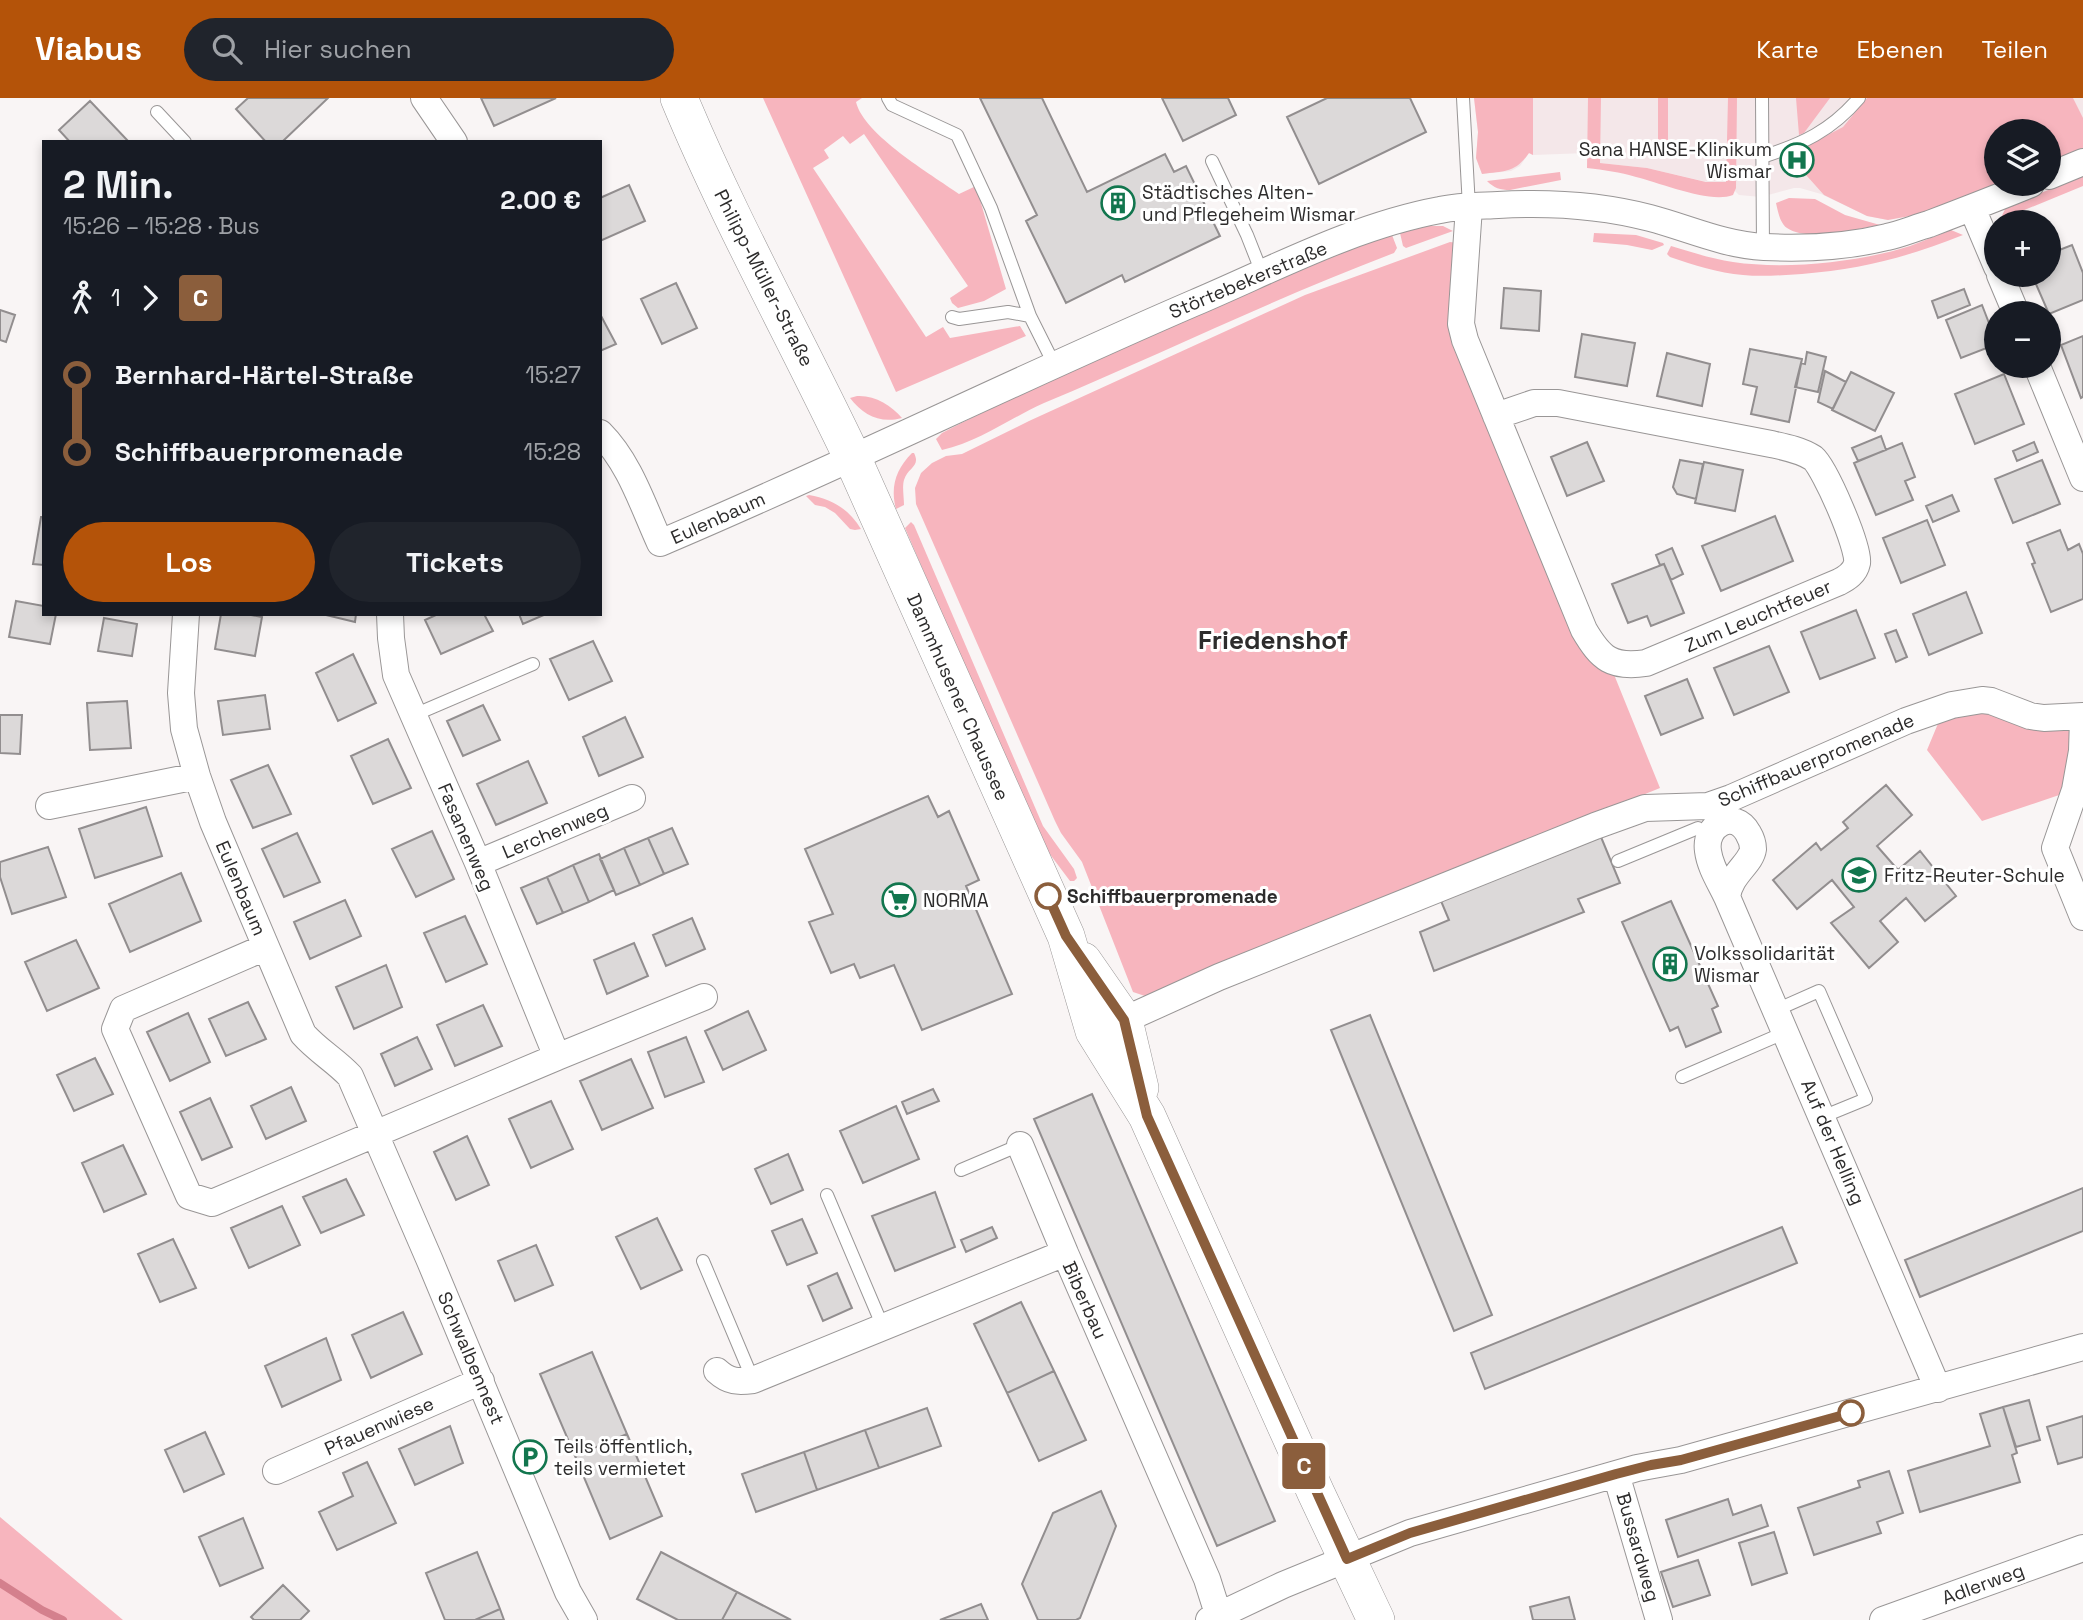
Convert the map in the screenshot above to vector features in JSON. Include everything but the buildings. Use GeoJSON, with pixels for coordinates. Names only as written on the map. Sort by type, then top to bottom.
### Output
{"type":"FeatureCollection","features":[{"type":"Feature","properties":{"kind":"street"},"geometry":{"type":"LineString","coordinates":[[424,98],[453,140]]}},
{"type":"Feature","properties":{"kind":"street","name":"Philipp-Müller-Straße"},"geometry":{"type":"LineString","coordinates":[[679,98],[705,161],[852,457]]}},
{"type":"Feature","properties":{"kind":"street"},"geometry":{"type":"LineString","coordinates":[[2061,171],[2083,162]]}},
{"type":"Feature","properties":{"kind":"street","name":"Störtebekerstraße"},"geometry":{"type":"LineString","coordinates":[[852,457],[1347,237],[1400,219],[1443,209],[1560,203],[1648,218],[1723,240],[1763,247],[1817,248],[1891,237],[2002,196]]}},
{"type":"Feature","properties":{"kind":"street","name":"Zum Leuchtfeuer"},"geometry":{"type":"LineString","coordinates":[[1469,207],[1462,331],[1496,416],[1584,630],[1597,649],[1615,663],[1628,666],[1646,663],[1839,582],[1855,569],[1857,551],[1821,467],[1801,452],[1558,403],[1534,403],[1496,416]]}},
{"type":"Feature","properties":{"kind":"street"},"geometry":{"type":"LineString","coordinates":[[1972,208],[1984,236]]}},
{"type":"Feature","properties":{"kind":"street"},"geometry":{"type":"LineString","coordinates":[[2042,378],[2083,478]]}},
{"type":"Feature","properties":{"kind":"street","name":"Eulenbaum"},"geometry":{"type":"LineString","coordinates":[[602,435],[628,472],[660,543],[852,457]]}},
{"type":"Feature","properties":{"kind":"street","name":"Dammhusener Chaussee"},"geometry":{"type":"LineString","coordinates":[[852,457],[1066,936],[1094,1031],[1147,1116],[1376,1620]]}},
{"type":"Feature","properties":{"kind":"street","name":"Eulenbaum"},"geometry":{"type":"LineString","coordinates":[[186,616],[181,693],[184,729],[213,822],[303,1034],[316,1049],[338,1063],[350,1076],[375,1133]]}},
{"type":"Feature","properties":{"kind":"street","name":"Fasanenweg"},"geometry":{"type":"LineString","coordinates":[[390,616],[397,675],[557,1057]]}},
{"type":"Feature","properties":{"kind":"street","name":"Schiffbauerpromenade"},"geometry":{"type":"LineString","coordinates":[[1124,1020],[1219,977],[1646,808],[1664,806],[1698,828],[1709,806],[1884,730],[1952,705],[1982,700],[2037,717],[2083,718]]}},
{"type":"Feature","properties":{"kind":"street"},"geometry":{"type":"LineString","coordinates":[[2083,718],[2082,751],[2075,790],[2054,848],[2083,918]]}},
{"type":"Feature","properties":{"kind":"street"},"geometry":{"type":"LineString","coordinates":[[49,806],[197,776]]}},
{"type":"Feature","properties":{"kind":"street","name":"Lerchenweg"},"geometry":{"type":"LineString","coordinates":[[478,863],[632,798]]}},
{"type":"Feature","properties":{"kind":"street"},"geometry":{"type":"LineString","coordinates":[[1698,828],[1712,831],[1719,823],[1739,822],[1752,839],[1750,856],[1733,877],[1727,897]]}},
{"type":"Feature","properties":{"kind":"street","name":"Auf der Helling"},"geometry":{"type":"LineString","coordinates":[[1698,828],[1938,1389]]}},
{"type":"Feature","properties":{"kind":"street","name":"Dammhusener Chaussee"},"geometry":{"type":"LineString","coordinates":[[1066,936],[1124,1020],[1147,1116]]}},
{"type":"Feature","properties":{"kind":"street"},"geometry":{"type":"LineString","coordinates":[[266,947],[123,1009],[115,1029],[188,1195],[212,1203],[704,997]]}},
{"type":"Feature","properties":{"kind":"street","name":"Schwalbennest"},"geometry":{"type":"LineString","coordinates":[[375,1133],[568,1592],[584,1620]]}},
{"type":"Feature","properties":{"kind":"street"},"geometry":{"type":"LineString","coordinates":[[1020,1145],[1065,1253]]}},
{"type":"Feature","properties":{"kind":"street","name":"Biberbau"},"geometry":{"type":"LineString","coordinates":[[753,1380],[1065,1253],[1206,1579],[1216,1619]]}},
{"type":"Feature","properties":{"kind":"street"},"geometry":{"type":"LineString","coordinates":[[1216,1619],[1410,1533],[2083,1347]]}},
{"type":"Feature","properties":{"kind":"street"},"geometry":{"type":"LineString","coordinates":[[717,1371],[726,1379],[736,1382],[753,1380]]}},
{"type":"Feature","properties":{"kind":"street","name":"Pfauenwiese"},"geometry":{"type":"LineString","coordinates":[[276,1471],[481,1381]]}},
{"type":"Feature","properties":{"kind":"street","name":"Bussardweg"},"geometry":{"type":"LineString","coordinates":[[1616,1474],[1659,1620]]}},
{"type":"Feature","properties":{"kind":"street","name":"Adlerweg"},"geometry":{"type":"LineString","coordinates":[[1882,1620],[2083,1548]]}},
{"type":"Feature","properties":{"kind":"lane"},"geometry":{"type":"LineString","coordinates":[[888,98],[892,105],[957,135],[991,208],[1030,316],[1054,365]]}},
{"type":"Feature","properties":{"kind":"lane"},"geometry":{"type":"LineString","coordinates":[[1463,98],[1469,207]]}},
{"type":"Feature","properties":{"kind":"lane"},"geometry":{"type":"LineString","coordinates":[[1762,98],[1763,247]]}},
{"type":"Feature","properties":{"kind":"lane"},"geometry":{"type":"LineString","coordinates":[[1762,157],[1793,147],[1816,135],[1842,118],[1859,98]]}},
{"type":"Feature","properties":{"kind":"lane"},"geometry":{"type":"LineString","coordinates":[[157,112],[183,140]]}},
{"type":"Feature","properties":{"kind":"lane"},"geometry":{"type":"LineString","coordinates":[[1212,161],[1262,274]]}},
{"type":"Feature","properties":{"kind":"lane"},"geometry":{"type":"LineString","coordinates":[[952,317],[959,319],[1009,312],[1030,316]]}},
{"type":"Feature","properties":{"kind":"lane"},"geometry":{"type":"LineString","coordinates":[[414,715],[533,664]]}},
{"type":"Feature","properties":{"kind":"lane"},"geometry":{"type":"LineString","coordinates":[[1618,861],[1698,828]]}},
{"type":"Feature","properties":{"kind":"lane"},"geometry":{"type":"LineString","coordinates":[[1682,1077],[1781,1021],[1819,991],[1866,1099],[1822,1117]]}},
{"type":"Feature","properties":{"kind":"lane"},"geometry":{"type":"LineString","coordinates":[[961,1170],[1020,1145]]}},
{"type":"Feature","properties":{"kind":"lane"},"geometry":{"type":"LineString","coordinates":[[827,1195],[883,1327]]}},
{"type":"Feature","properties":{"kind":"lane"},"geometry":{"type":"LineString","coordinates":[[703,1261],[753,1380]]}},
{"type":"Feature","properties":{"kind":"shaded area"},"geometry":{"type":"Polygon","coordinates":[[[763,98],[862,98],[856,102],[862,115],[900,153],[959,194],[976,186],[1006,289],[984,301],[958,308],[950,298],[968,286],[864,134],[850,144],[843,136],[824,150],[829,158],[813,168],[926,337],[943,327],[950,338],[1020,326],[1026,336],[896,392],[763,98]]]}},
{"type":"Feature","properties":{"kind":"shaded area","name":"Sana HANSE-Klinikum Wismar"},"geometry":{"type":"Polygon","coordinates":[[[1474,98],[2083,98],[2083,152],[2061,138],[2061,119],[1984,119],[1984,142],[1888,220],[1867,216],[1821,194],[1800,188],[1761,197],[1739,195],[1726,182],[1707,182],[1647,168],[1600,163],[1587,153],[1529,153],[1520,166],[1511,171],[1482,174],[1476,158],[1478,132],[1474,98]]]}},
{"type":"Feature","properties":{"kind":"shaded area"},"geometry":{"type":"Polygon","coordinates":[[[1474,98],[1533,98],[1533,155],[1529,153],[1509,170],[1482,174],[1476,158],[1478,132],[1474,98]]]}},
{"type":"Feature","properties":{"kind":"shaded area"},"geometry":{"type":"Polygon","coordinates":[[[1588,98],[1601,98],[1600,163],[1647,168],[1706,182],[1726,182],[1728,98],[1737,98],[1736,188],[1733,195],[1699,195],[1624,174],[1587,168],[1588,98]]]}},
{"type":"Feature","properties":{"kind":"shaded area"},"geometry":{"type":"Polygon","coordinates":[[[1658,98],[1668,98],[1668,146],[1685,146],[1686,155],[1639,152],[1641,147],[1658,147],[1658,98]]]}},
{"type":"Feature","properties":{"kind":"shaded area"},"geometry":{"type":"Polygon","coordinates":[[[1796,98],[1830,98],[1804,133],[1799,135],[1796,98]]]}},
{"type":"Feature","properties":{"kind":"shaded area"},"geometry":{"type":"Polygon","coordinates":[[[1867,98],[2073,98],[2083,118],[2083,152],[2061,160],[2061,119],[1984,119],[1984,189],[1921,214],[1888,220],[1867,216],[1824,195],[1798,166],[1799,150],[1843,127],[1867,98]]]}},
{"type":"Feature","properties":{"kind":"shaded area"},"geometry":{"type":"Polygon","coordinates":[[[1560,172],[1561,180],[1510,190],[1497,188],[1487,181],[1560,172]]]}},
{"type":"Feature","properties":{"kind":"shaded area"},"geometry":{"type":"Polygon","coordinates":[[[2083,176],[2083,186],[2061,195],[2061,185],[2083,176]]]}},
{"type":"Feature","properties":{"kind":"shaded area"},"geometry":{"type":"Polygon","coordinates":[[[2033,196],[2059,196],[2024,210],[2005,210],[2033,196]]]}},
{"type":"Feature","properties":{"kind":"shaded area"},"geometry":{"type":"Polygon","coordinates":[[[1789,198],[1815,199],[1845,215],[1880,225],[1832,233],[1796,232],[1783,223],[1776,203],[1789,198]]]}},
{"type":"Feature","properties":{"kind":"shaded area"},"geometry":{"type":"Polygon","coordinates":[[[1428,226],[1443,226],[1453,231],[1406,248],[1403,246],[1400,233],[1428,226]]]}},
{"type":"Feature","properties":{"kind":"shaded area"},"geometry":{"type":"Polygon","coordinates":[[[1951,230],[1963,235],[1884,261],[1802,274],[1734,274],[1697,266],[1667,254],[1671,246],[1733,262],[1776,265],[1823,263],[1890,252],[1951,230]]]}},
{"type":"Feature","properties":{"kind":"shaded area"},"geometry":{"type":"Polygon","coordinates":[[[1594,233],[1636,235],[1664,245],[1652,250],[1593,242],[1594,233]]]}},
{"type":"Feature","properties":{"kind":"shaded area"},"geometry":{"type":"Polygon","coordinates":[[[1392,235],[1397,248],[1394,253],[1044,403],[982,436],[942,450],[936,439],[942,433],[996,406],[1246,292],[1333,255],[1392,235]]]}},
{"type":"Feature","properties":{"kind":"shaded area"},"geometry":{"type":"Polygon","coordinates":[[[1450,242],[1459,243],[1455,282],[1660,788],[1145,996],[1133,992],[1082,862],[1055,821],[916,504],[915,488],[921,473],[946,456],[962,454],[1305,295],[1450,242]]]}},
{"type":"Feature","properties":{"kind":"shaded area"},"geometry":{"type":"Polygon","coordinates":[[[857,396],[882,402],[902,418],[886,420],[873,417],[850,398],[857,396]]]}},
{"type":"Feature","properties":{"kind":"shaded area"},"geometry":{"type":"Polygon","coordinates":[[[912,453],[916,461],[904,480],[904,505],[896,509],[896,479],[902,465],[912,453]]]}},
{"type":"Feature","properties":{"kind":"shaded area"},"geometry":{"type":"Polygon","coordinates":[[[806,496],[839,506],[861,529],[850,529],[835,513],[815,505],[806,496]]]}},
{"type":"Feature","properties":{"kind":"shaded area"},"geometry":{"type":"Polygon","coordinates":[[[911,522],[1043,826],[1074,869],[1077,878],[1074,881],[1070,881],[1037,837],[905,528],[911,522]]]}},
{"type":"Feature","properties":{"kind":"shaded area"},"geometry":{"type":"Polygon","coordinates":[[[1963,711],[2078,725],[2068,792],[1982,821],[1927,750],[1942,714],[1963,711]]]}},
{"type":"Feature","properties":{"kind":"shaded area"},"geometry":{"type":"Polygon","coordinates":[[[0,1517],[123,1620],[0,1620],[0,1517]]]}},
{"type":"Feature","properties":{"kind":"waterway"},"geometry":{"type":"LineString","coordinates":[[0,1583],[63,1620]]}},
{"type":"Feature","properties":{"kind":"bus line","name":"C"},"geometry":{"type":"LineString","coordinates":[[1048,896],[1066,936],[1124,1020],[1147,1116],[1347,1559],[1410,1533],[1616,1474],[1681,1460],[1851,1413]]}},
{"type":"Feature","properties":{"kind":"place","name":"Sana HANSE-Klinikum Wismar"},"geometry":{"type":"Point","coordinates":[1797,160]}},
{"type":"Feature","properties":{"kind":"place","name":"Städtisches Alten- und Pflegeheim Wismar"},"geometry":{"type":"Point","coordinates":[1118,203]}},
{"type":"Feature","properties":{"kind":"place","name":"Fritz-Reuter-Schule"},"geometry":{"type":"Point","coordinates":[1859,875]}},
{"type":"Feature","properties":{"kind":"place","name":"Schiffbauerpromenade"},"geometry":{"type":"Point","coordinates":[1048,896]}},
{"type":"Feature","properties":{"kind":"place","name":"NORMA"},"geometry":{"type":"Point","coordinates":[899,900]}},
{"type":"Feature","properties":{"kind":"place","name":"Volkssolidarität Wismar"},"geometry":{"type":"Point","coordinates":[1670,964]}},
{"type":"Feature","properties":{"kind":"place","name":"Teils öffentlich, teils vermietet"},"geometry":{"type":"Point","coordinates":[530,1457]}},
{"type":"Feature","properties":{"kind":"district","name":"Friedenshof"},"geometry":{"type":"Point","coordinates":[1273,640]}}]}
